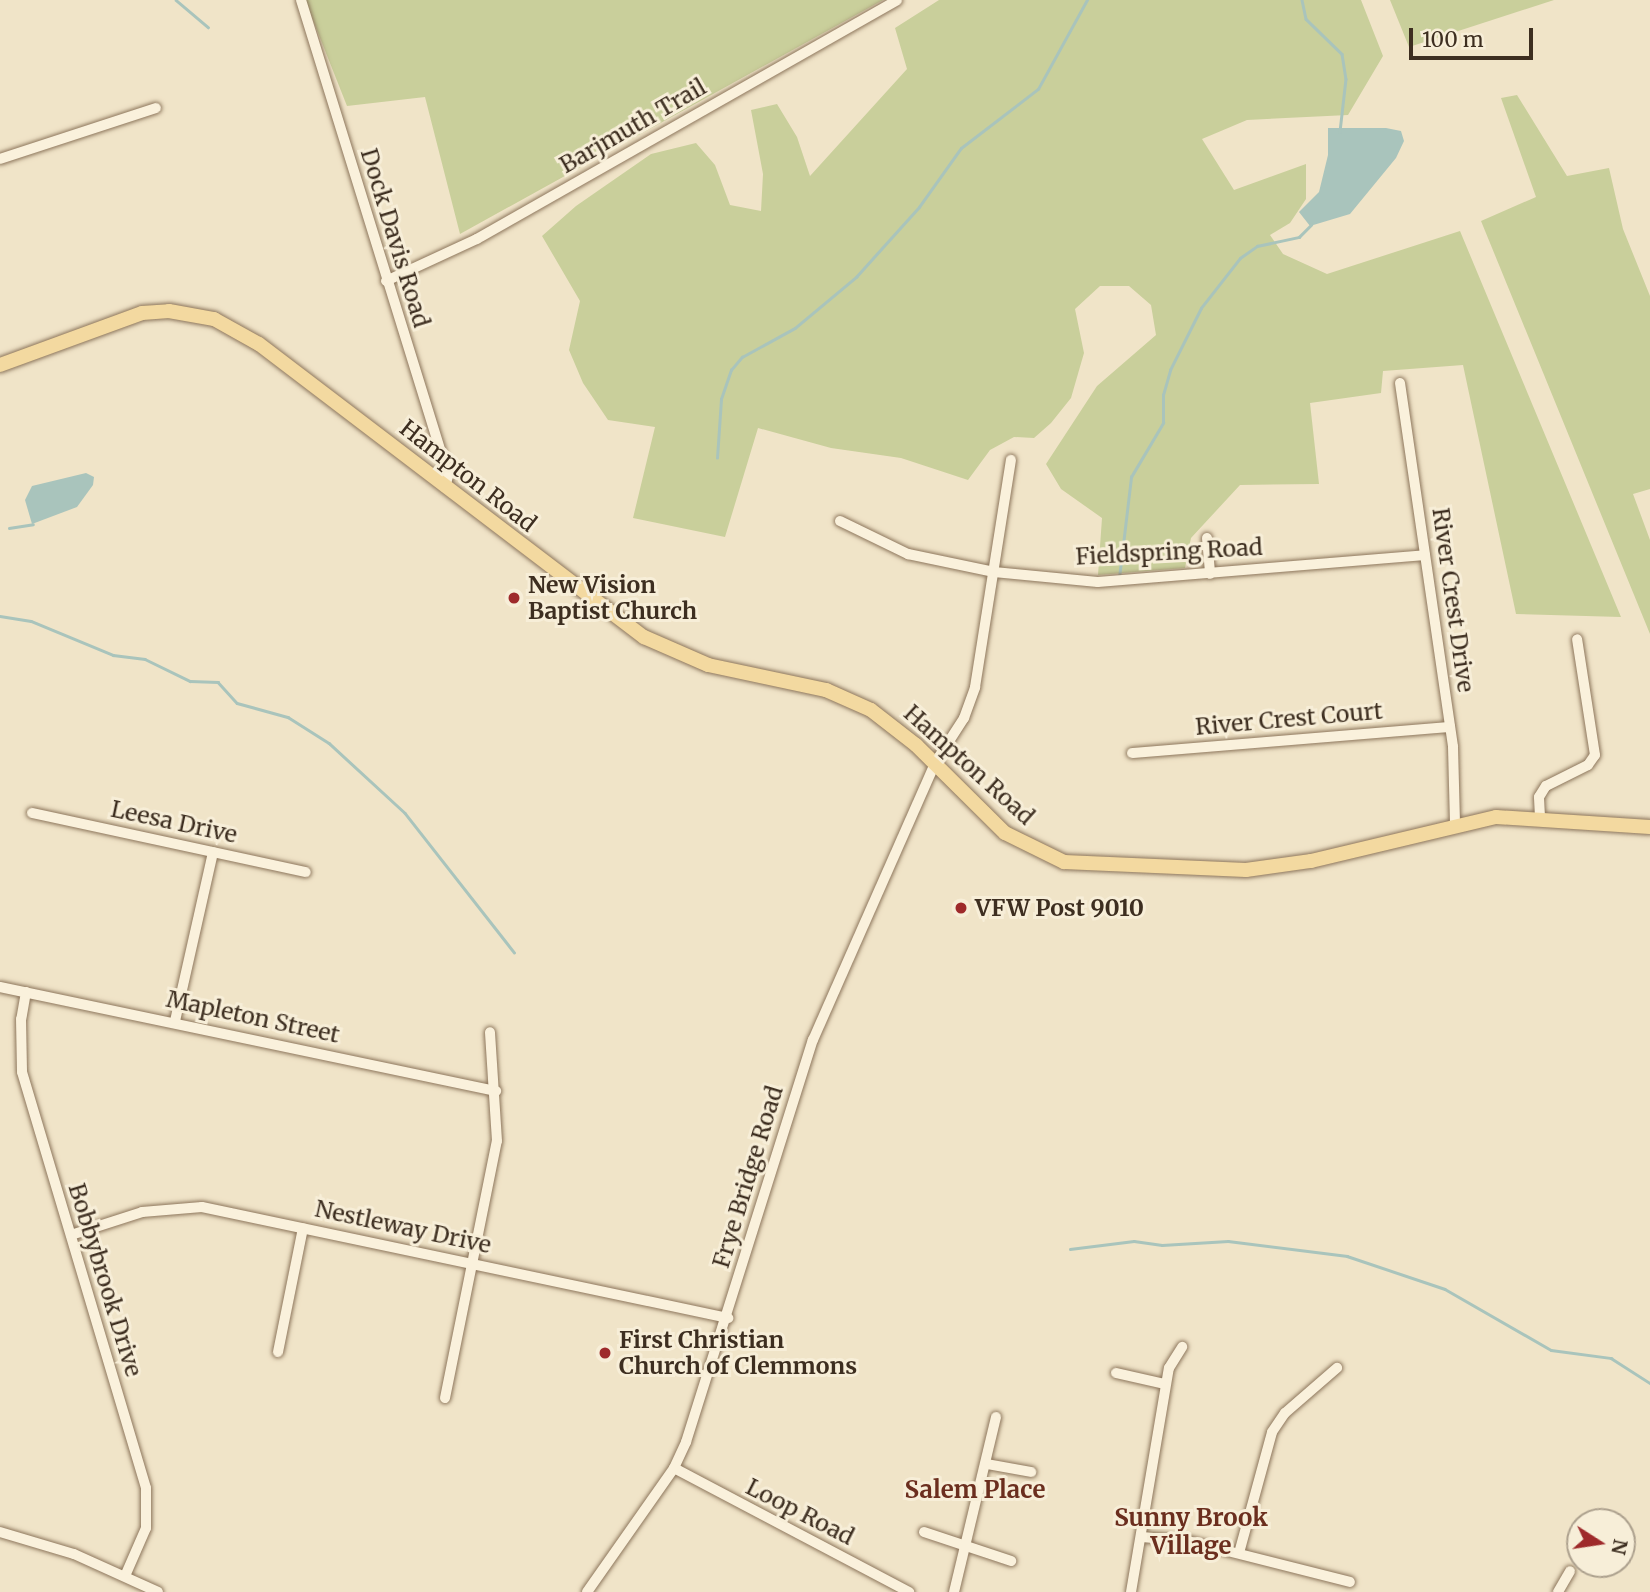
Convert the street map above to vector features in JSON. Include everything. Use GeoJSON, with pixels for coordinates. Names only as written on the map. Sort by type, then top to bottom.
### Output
{"type":"FeatureCollection","features":[{"type":"Feature","properties":{"kind":"main road","name":"Hampton Road"},"geometry":{"type":"LineString","coordinates":[[0,365],[127,317],[169,311],[194,314],[260,344],[445,488],[660,647],[708,665],[848,697],[892,725],[1020,844],[1050,858],[1096,866],[1215,870],[1279,867],[1455,824],[1540,817],[1650,827]]}},
{"type":"Feature","properties":{"kind":"street","name":"Dock Davis Road"},"geometry":{"type":"LineString","coordinates":[[301,0],[317,41],[386,281],[448,476],[445,488]]}},
{"type":"Feature","properties":{"kind":"street","name":"Barjmuth Trail"},"geometry":{"type":"LineString","coordinates":[[386,281],[477,239],[897,0]]}},
{"type":"Feature","properties":{"kind":"street"},"geometry":{"type":"LineString","coordinates":[[0,159],[156,108]]}},
{"type":"Feature","properties":{"kind":"street","name":"River Crest Drive"},"geometry":{"type":"LineString","coordinates":[[1400,383],[1450,727],[1455,824]]}},
{"type":"Feature","properties":{"kind":"street","name":"Frye Bridge Road"},"geometry":{"type":"LineString","coordinates":[[587,1592],[674,1468],[698,1415],[813,1040],[934,763],[964,718],[975,687],[1012,460]]}},
{"type":"Feature","properties":{"kind":"street","name":"Fieldspring Road"},"geometry":{"type":"LineString","coordinates":[[840,521],[908,554],[994,572],[1098,582],[1425,555]]}},
{"type":"Feature","properties":{"kind":"street"},"geometry":{"type":"LineString","coordinates":[[1207,538],[1210,574]]}},
{"type":"Feature","properties":{"kind":"street"},"geometry":{"type":"LineString","coordinates":[[1540,817],[1539,797],[1546,786],[1588,765],[1595,755],[1577,639]]}},
{"type":"Feature","properties":{"kind":"street","name":"River Crest Court"},"geometry":{"type":"LineString","coordinates":[[1132,753],[1450,727]]}},
{"type":"Feature","properties":{"kind":"street","name":"Leesa Drive"},"geometry":{"type":"LineString","coordinates":[[32,813],[306,872]]}},
{"type":"Feature","properties":{"kind":"street"},"geometry":{"type":"LineString","coordinates":[[175,1021],[214,852]]}},
{"type":"Feature","properties":{"kind":"street","name":"Mapleton Street"},"geometry":{"type":"LineString","coordinates":[[0,987],[175,1021],[496,1091]]}},
{"type":"Feature","properties":{"kind":"street","name":"Bobbybrook Drive"},"geometry":{"type":"LineString","coordinates":[[26,992],[21,1019],[22,1072],[146,1488],[146,1528],[125,1576]]}},
{"type":"Feature","properties":{"kind":"street"},"geometry":{"type":"LineString","coordinates":[[446,1398],[494,1172],[496,1091],[490,1032]]}},
{"type":"Feature","properties":{"kind":"street","name":"Nestleway Drive"},"geometry":{"type":"LineString","coordinates":[[71,1235],[142,1212],[184,1206],[303,1228],[728,1318]]}},
{"type":"Feature","properties":{"kind":"street"},"geometry":{"type":"LineString","coordinates":[[278,1352],[303,1228]]}},
{"type":"Feature","properties":{"kind":"street"},"geometry":{"type":"LineString","coordinates":[[1131,1592],[1169,1368],[1182,1346]]}},
{"type":"Feature","properties":{"kind":"street"},"geometry":{"type":"LineString","coordinates":[[1239,1553],[1272,1432],[1285,1413],[1337,1368]]}},
{"type":"Feature","properties":{"kind":"street"},"geometry":{"type":"LineString","coordinates":[[1116,1373],[1166,1384]]}},
{"type":"Feature","properties":{"kind":"street"},"geometry":{"type":"LineString","coordinates":[[954,1592],[967,1547],[996,1417]]}},
{"type":"Feature","properties":{"kind":"street"},"geometry":{"type":"LineString","coordinates":[[986,1464],[1031,1472]]}},
{"type":"Feature","properties":{"kind":"street","name":"Loop Road"},"geometry":{"type":"LineString","coordinates":[[674,1468],[909,1592]]}},
{"type":"Feature","properties":{"kind":"street"},"geometry":{"type":"LineString","coordinates":[[0,1532],[74,1555],[158,1592]]}},
{"type":"Feature","properties":{"kind":"street"},"geometry":{"type":"LineString","coordinates":[[924,1532],[1011,1561]]}},
{"type":"Feature","properties":{"kind":"street"},"geometry":{"type":"LineString","coordinates":[[1142,1537],[1239,1553],[1350,1582]]}},
{"type":"Feature","properties":{"kind":"green space"},"geometry":{"type":"Polygon","coordinates":[[[305,0],[883,0],[460,234],[425,97],[347,106],[305,0]]]}},
{"type":"Feature","properties":{"kind":"green space"},"geometry":{"type":"Polygon","coordinates":[[[939,0],[1361,0],[1383,56],[1348,115],[1247,120],[1202,139],[1234,190],[1306,164],[1306,199],[1290,223],[1270,235],[1283,254],[1327,274],[1460,231],[1621,617],[1516,614],[1463,365],[1383,371],[1381,393],[1310,403],[1319,484],[1240,485],[1191,538],[1185,568],[1098,575],[1102,518],[1061,489],[1046,464],[1097,386],[1156,335],[1151,305],[1129,286],[1100,286],[1075,309],[1084,353],[1071,398],[1051,423],[1034,438],[1014,437],[990,450],[968,480],[901,458],[831,448],[758,428],[725,537],[633,518],[655,427],[608,420],[583,383],[569,350],[580,301],[542,236],[576,206],[651,154],[696,143],[715,165],[730,205],[761,211],[763,174],[751,110],[777,104],[797,137],[810,176],[907,69],[895,28],[939,0]]]}},
{"type":"Feature","properties":{"kind":"green space"},"geometry":{"type":"Polygon","coordinates":[[[1390,0],[1554,0],[1409,47],[1390,0]]]}},
{"type":"Feature","properties":{"kind":"green space"},"geometry":{"type":"Polygon","coordinates":[[[1517,95],[1567,176],[1609,168],[1623,229],[1650,296],[1650,489],[1633,494],[1650,540],[1650,634],[1481,221],[1536,197],[1501,98],[1517,95]]]}},
{"type":"Feature","properties":{"kind":"water"},"geometry":{"type":"Polygon","coordinates":[[[1328,128],[1386,128],[1401,131],[1404,141],[1396,158],[1350,214],[1310,226],[1299,212],[1319,192],[1328,155],[1328,128]]]}},
{"type":"Feature","properties":{"kind":"water"},"geometry":{"type":"Polygon","coordinates":[[[86,473],[94,477],[93,485],[77,507],[32,524],[25,500],[32,486],[86,473]]]}},
{"type":"Feature","properties":{"kind":"waterway"},"geometry":{"type":"LineString","coordinates":[[176,0],[208,27]]}},
{"type":"Feature","properties":{"kind":"waterway"},"geometry":{"type":"LineString","coordinates":[[717,458],[721,399],[731,370],[742,357],[795,328],[856,277],[919,207],[961,148],[1038,89],[1087,0]]}},
{"type":"Feature","properties":{"kind":"waterway"},"geometry":{"type":"LineString","coordinates":[[1302,0],[1306,19],[1342,54],[1346,79],[1340,132]]}},
{"type":"Feature","properties":{"kind":"waterway"},"geometry":{"type":"LineString","coordinates":[[1119,578],[1131,477],[1163,423],[1163,395],[1170,370],[1201,308],[1240,258],[1257,246],[1299,237],[1311,225]]}},
{"type":"Feature","properties":{"kind":"waterway"},"geometry":{"type":"LineString","coordinates":[[9,528],[33,524]]}},
{"type":"Feature","properties":{"kind":"waterway"},"geometry":{"type":"LineString","coordinates":[[0,616],[31,621],[113,655],[145,659],[190,681],[218,682],[237,703],[288,717],[329,743],[405,813],[514,952]]}},
{"type":"Feature","properties":{"kind":"waterway"},"geometry":{"type":"LineString","coordinates":[[1070,1249],[1134,1241],[1162,1245],[1228,1241],[1347,1256],[1445,1289],[1551,1350],[1611,1358],[1650,1383]]}},
{"type":"Feature","properties":{"kind":"place","name":"New Vision Baptist Church"},"geometry":{"type":"Point","coordinates":[514,598]}},
{"type":"Feature","properties":{"kind":"place","name":"VFW Post 9010"},"geometry":{"type":"Point","coordinates":[961,908]}},
{"type":"Feature","properties":{"kind":"place","name":"First Christian Church of Clemmons"},"geometry":{"type":"Point","coordinates":[605,1353]}},
{"type":"Feature","properties":{"kind":"district","name":"Salem Place"},"geometry":{"type":"Point","coordinates":[975,1490]}},
{"type":"Feature","properties":{"kind":"district","name":"Sunny Brook Village"},"geometry":{"type":"Point","coordinates":[1191,1532]}}]}
